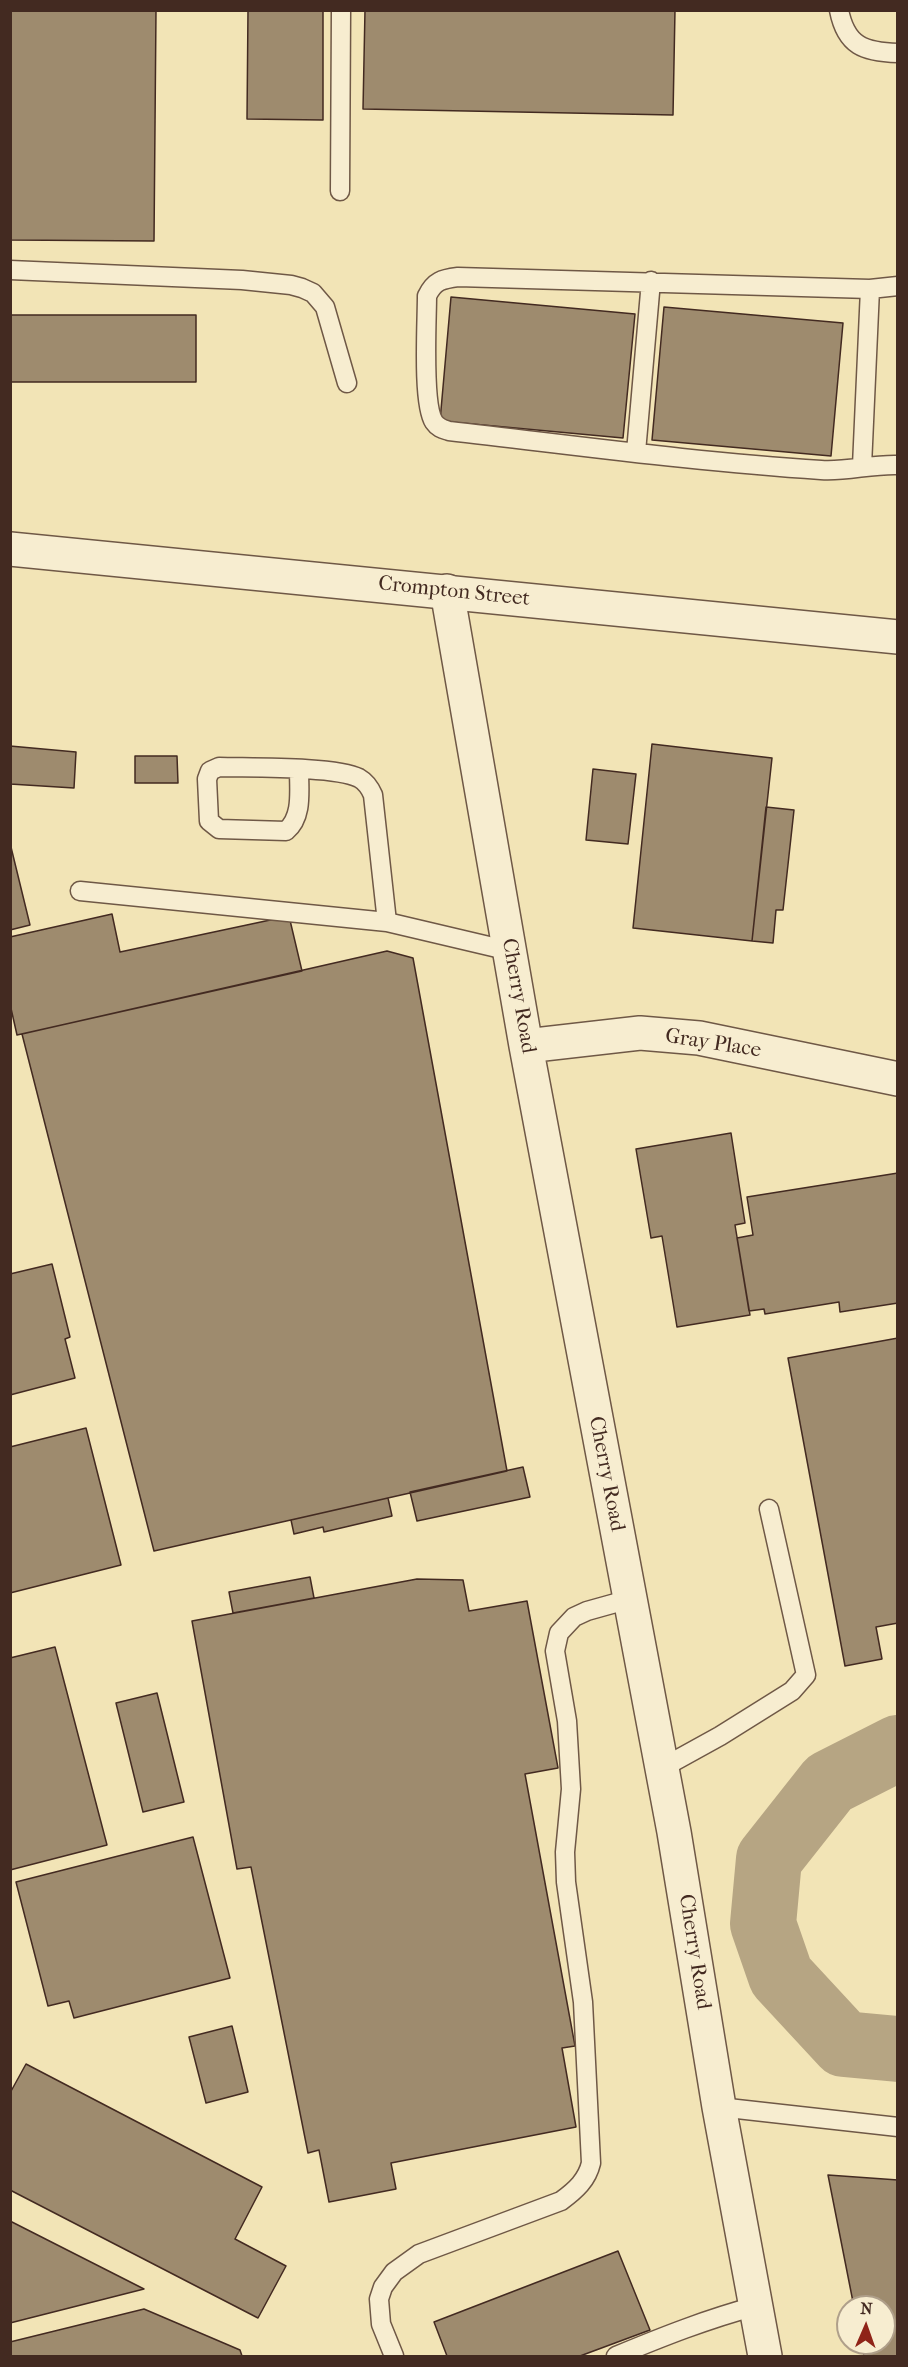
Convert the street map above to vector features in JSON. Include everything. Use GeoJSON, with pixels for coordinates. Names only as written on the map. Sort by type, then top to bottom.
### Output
{"type":"FeatureCollection","features":[{"type":"Feature","properties":{"kind":"street","name":"Crompton Street"},"geometry":{"type":"LineString","coordinates":[[10,549],[897,637]]}},
{"type":"Feature","properties":{"kind":"street","name":"Cherry Road"},"geometry":{"type":"LineString","coordinates":[[447,591],[526,1046],[674,1832],[719,2107],[765,2356]]}},
{"type":"Feature","properties":{"kind":"street","name":"Gray Place"},"geometry":{"type":"LineString","coordinates":[[526,1046],[640,1033],[699,1038],[897,1079]]}},
{"type":"Feature","properties":{"kind":"lane"},"geometry":{"type":"LineString","coordinates":[[340,191],[341,10]]}},
{"type":"Feature","properties":{"kind":"lane"},"geometry":{"type":"LineString","coordinates":[[839,10],[845,32],[856,46],[872,51],[897,53]]}},
{"type":"Feature","properties":{"kind":"lane"},"geometry":{"type":"LineString","coordinates":[[10,270],[242,280],[302,288],[313,293],[325,307],[347,383]]}},
{"type":"Feature","properties":{"kind":"lane"},"geometry":{"type":"LineString","coordinates":[[897,286],[870,288],[458,277],[440,280],[431,286],[427,296],[428,405],[435,424],[449,431],[728,463],[824,470],[897,465]]}},
{"type":"Feature","properties":{"kind":"lane"},"geometry":{"type":"LineString","coordinates":[[636,452],[651,282]]}},
{"type":"Feature","properties":{"kind":"lane"},"geometry":{"type":"LineString","coordinates":[[862,466],[870,288]]}},
{"type":"Feature","properties":{"kind":"lane"},"geometry":{"type":"LineString","coordinates":[[299,770],[297,814],[294,824],[285,831],[219,829],[209,821],[207,779],[210,771],[219,767],[299,770],[322,771],[357,777],[368,785],[373,795],[387,922]]}},
{"type":"Feature","properties":{"kind":"lane"},"geometry":{"type":"LineString","coordinates":[[80,891],[387,922],[510,951]]}},
{"type":"Feature","properties":{"kind":"lane"},"geometry":{"type":"LineString","coordinates":[[662,1767],[720,1736],[792,1691],[806,1675],[769,1509]]}},
{"type":"Feature","properties":{"kind":"lane"},"geometry":{"type":"LineString","coordinates":[[394,2356],[381,2324],[379,2299],[383,2287],[394,2272],[418,2254],[561,2201],[573,2192],[589,2172],[591,2163],[583,2002],[564,1852],[571,1780],[567,1721],[555,1651],[560,1633],[574,1617],[630,1599]]}},
{"type":"Feature","properties":{"kind":"lane"},"geometry":{"type":"LineString","coordinates":[[719,2107],[897,2127]]}},
{"type":"Feature","properties":{"kind":"lane"},"geometry":{"type":"LineString","coordinates":[[616,2356],[717,2316],[756,2306]]}},
{"type":"Feature","properties":{"kind":"building"},"geometry":{"type":"Polygon","coordinates":[[[10,10],[156,10],[154,241],[10,240],[10,10]]]}},
{"type":"Feature","properties":{"kind":"building"},"geometry":{"type":"Polygon","coordinates":[[[248,10],[323,10],[323,120],[247,119],[248,10]]]}},
{"type":"Feature","properties":{"kind":"building"},"geometry":{"type":"Polygon","coordinates":[[[365,10],[675,10],[673,115],[363,109],[365,10]]]}},
{"type":"Feature","properties":{"kind":"building"},"geometry":{"type":"Polygon","coordinates":[[[451,297],[635,314],[623,438],[440,421],[451,297]]]}},
{"type":"Feature","properties":{"kind":"building"},"geometry":{"type":"Polygon","coordinates":[[[664,307],[843,323],[831,456],[652,440],[664,307]]]}},
{"type":"Feature","properties":{"kind":"building"},"geometry":{"type":"Polygon","coordinates":[[[10,315],[196,315],[196,382],[10,382],[10,315]]]}},
{"type":"Feature","properties":{"kind":"building"},"geometry":{"type":"Polygon","coordinates":[[[652,744],[772,758],[752,941],[633,928],[652,744]]]}},
{"type":"Feature","properties":{"kind":"building"},"geometry":{"type":"Polygon","coordinates":[[[10,746],[76,752],[74,788],[10,784],[10,746]]]}},
{"type":"Feature","properties":{"kind":"building"},"geometry":{"type":"Polygon","coordinates":[[[135,756],[177,756],[178,783],[135,783],[135,756]]]}},
{"type":"Feature","properties":{"kind":"building"},"geometry":{"type":"Polygon","coordinates":[[[593,769],[636,774],[628,844],[586,840],[593,769]]]}},
{"type":"Feature","properties":{"kind":"building"},"geometry":{"type":"Polygon","coordinates":[[[766,807],[794,810],[783,910],[776,910],[773,943],[752,941],[766,807]]]}},
{"type":"Feature","properties":{"kind":"building"},"geometry":{"type":"Polygon","coordinates":[[[10,843],[30,925],[10,930],[10,843]]]}},
{"type":"Feature","properties":{"kind":"building"},"geometry":{"type":"Polygon","coordinates":[[[112,914],[120,952],[289,916],[302,971],[17,1035],[10,1004],[10,937],[112,914]]]}},
{"type":"Feature","properties":{"kind":"building"},"geometry":{"type":"Polygon","coordinates":[[[387,951],[413,958],[507,1471],[154,1551],[22,1034],[387,951]]]}},
{"type":"Feature","properties":{"kind":"building"},"geometry":{"type":"Polygon","coordinates":[[[731,1133],[745,1223],[735,1225],[750,1315],[677,1327],[662,1236],[651,1238],[636,1149],[731,1133]]]}},
{"type":"Feature","properties":{"kind":"building"},"geometry":{"type":"Polygon","coordinates":[[[898,1173],[898,1303],[840,1312],[839,1302],[765,1314],[764,1309],[749,1311],[737,1238],[753,1235],[747,1197],[898,1173]]]}},
{"type":"Feature","properties":{"kind":"building"},"geometry":{"type":"Polygon","coordinates":[[[52,1264],[70,1337],[65,1339],[75,1378],[10,1395],[10,1274],[52,1264]]]}},
{"type":"Feature","properties":{"kind":"building"},"geometry":{"type":"Polygon","coordinates":[[[898,1338],[898,1623],[876,1627],[882,1659],[845,1666],[788,1358],[898,1338]]]}},
{"type":"Feature","properties":{"kind":"building"},"geometry":{"type":"Polygon","coordinates":[[[86,1428],[121,1565],[10,1593],[10,1447],[86,1428]]]}},
{"type":"Feature","properties":{"kind":"building"},"geometry":{"type":"Polygon","coordinates":[[[523,1467],[530,1497],[417,1521],[410,1492],[523,1467]]]}},
{"type":"Feature","properties":{"kind":"building"},"geometry":{"type":"Polygon","coordinates":[[[388,1498],[392,1516],[324,1532],[323,1527],[294,1534],[291,1520],[388,1498]]]}},
{"type":"Feature","properties":{"kind":"building"},"geometry":{"type":"Polygon","coordinates":[[[310,1577],[314,1598],[233,1613],[229,1592],[310,1577]]]}},
{"type":"Feature","properties":{"kind":"building"},"geometry":{"type":"Polygon","coordinates":[[[417,1579],[463,1580],[469,1611],[527,1601],[558,1768],[525,1774],[575,2046],[562,2048],[576,2127],[391,2163],[396,2189],[329,2202],[319,2150],[308,2153],[251,1867],[237,1869],[192,1621],[417,1579]]]}},
{"type":"Feature","properties":{"kind":"building"},"geometry":{"type":"Polygon","coordinates":[[[55,1647],[107,1845],[10,1870],[10,1658],[55,1647]]]}},
{"type":"Feature","properties":{"kind":"building"},"geometry":{"type":"Polygon","coordinates":[[[157,1693],[184,1802],[143,1812],[116,1703],[157,1693]]]}},
{"type":"Feature","properties":{"kind":"building"},"geometry":{"type":"Polygon","coordinates":[[[193,1837],[230,1978],[74,2018],[69,2001],[48,2006],[16,1882],[193,1837]]]}},
{"type":"Feature","properties":{"kind":"building"},"geometry":{"type":"Polygon","coordinates":[[[232,2026],[248,2092],[206,2103],[189,2037],[232,2026]]]}},
{"type":"Feature","properties":{"kind":"building"},"geometry":{"type":"Polygon","coordinates":[[[26,2064],[262,2187],[235,2239],[286,2266],[258,2318],[10,2190],[10,2093],[26,2064]]]}},
{"type":"Feature","properties":{"kind":"building"},"geometry":{"type":"Polygon","coordinates":[[[828,2175],[898,2180],[898,2356],[864,2355],[896,2355],[896,2295],[852,2295],[828,2175]]]}},
{"type":"Feature","properties":{"kind":"building"},"geometry":{"type":"Polygon","coordinates":[[[10,2221],[144,2289],[10,2323],[10,2221]]]}},
{"type":"Feature","properties":{"kind":"building"},"geometry":{"type":"Polygon","coordinates":[[[618,2251],[650,2330],[580,2356],[447,2356],[434,2322],[618,2251]]]}},
{"type":"Feature","properties":{"kind":"building"},"geometry":{"type":"Polygon","coordinates":[[[144,2309],[240,2350],[242,2356],[10,2356],[10,2342],[144,2309]]]}},
{"type":"Feature","properties":{"kind":"waterway"},"geometry":{"type":"LineString","coordinates":[[898,1748],[829,1783],[769,1859],[763,1924],[781,1976],[844,2044],[898,2049]]}}]}
